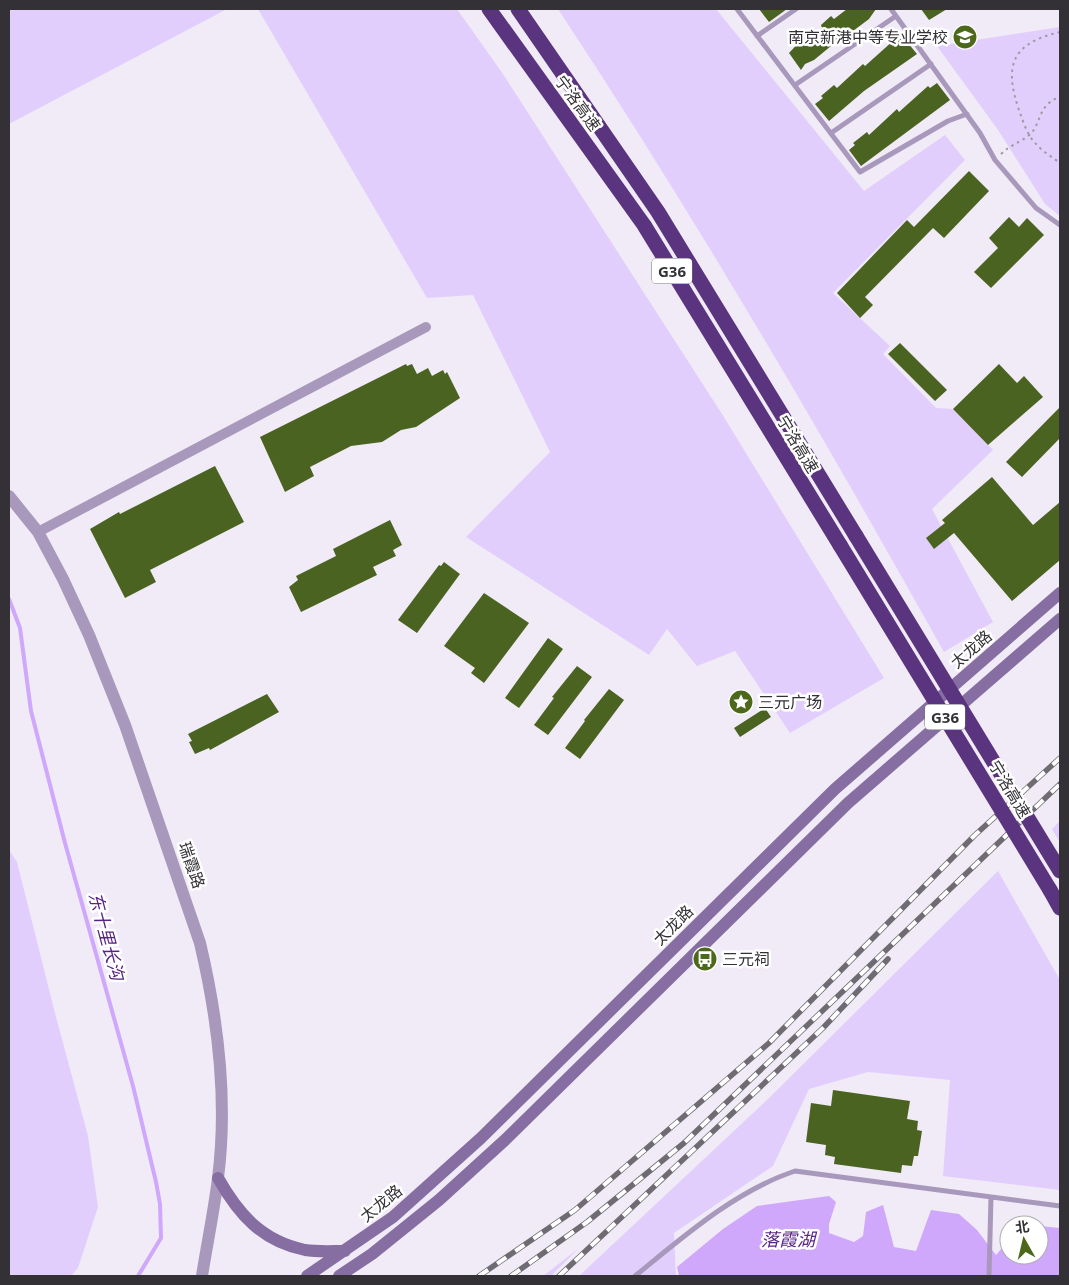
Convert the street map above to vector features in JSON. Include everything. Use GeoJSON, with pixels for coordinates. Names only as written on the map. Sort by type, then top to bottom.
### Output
{"type":"FeatureCollection","features":[{"type":"Feature","properties":{"kind":"highway","name":"宁洛高速"},"geometry":{"type":"LineString","coordinates":[[489,9],[644,225],[1060,908]]}},
{"type":"Feature","properties":{"kind":"highway","name":"宁洛高速"},"geometry":{"type":"LineString","coordinates":[[518,9],[658,212],[1060,871]]}},
{"type":"Feature","properties":{"kind":"main road","name":"太龙路"},"geometry":{"type":"LineString","coordinates":[[307,1276],[393,1217],[480,1138],[835,789],[1060,593]]}},
{"type":"Feature","properties":{"kind":"main road","name":"太龙路"},"geometry":{"type":"LineString","coordinates":[[339,1276],[372,1254],[424,1212],[498,1147],[848,803],[1060,619]]}},
{"type":"Feature","properties":{"kind":"main road"},"geometry":{"type":"LineString","coordinates":[[218,1178],[233,1204],[258,1229],[274,1239],[307,1250],[345,1251]]}},
{"type":"Feature","properties":{"kind":"street"},"geometry":{"type":"LineString","coordinates":[[38,532],[426,327]]}},
{"type":"Feature","properties":{"kind":"street","name":"瑞霞路"},"geometry":{"type":"LineString","coordinates":[[9,496],[38,532],[85,627],[125,725],[200,943],[208,975],[217,1035],[221,1105],[218,1178],[202,1276]]}},
{"type":"Feature","properties":{"kind":"lane"},"geometry":{"type":"LineString","coordinates":[[737,9],[860,172],[948,121],[967,114]]}},
{"type":"Feature","properties":{"kind":"lane"},"geometry":{"type":"LineString","coordinates":[[757,36],[796,9]]}},
{"type":"Feature","properties":{"kind":"lane"},"geometry":{"type":"LineString","coordinates":[[891,9],[967,114],[995,160],[1036,208],[1060,224]]}},
{"type":"Feature","properties":{"kind":"lane"},"geometry":{"type":"LineString","coordinates":[[794,85],[896,16]]}},
{"type":"Feature","properties":{"kind":"lane"},"geometry":{"type":"LineString","coordinates":[[831,133],[931,64]]}},
{"type":"Feature","properties":{"kind":"lane"},"geometry":{"type":"LineString","coordinates":[[635,1276],[704,1220],[780,1177],[795,1172],[1060,1206]]}},
{"type":"Feature","properties":{"kind":"lane"},"geometry":{"type":"LineString","coordinates":[[989,1276],[991,1197]]}},
{"type":"Feature","properties":{"kind":"path"},"geometry":{"type":"LineString","coordinates":[[1060,32],[1042,36],[1024,46],[1011,68],[1017,103],[1030,135],[1036,144],[1060,163]]}},
{"type":"Feature","properties":{"kind":"path"},"geometry":{"type":"LineString","coordinates":[[995,160],[1009,146],[1030,135],[1043,109],[1052,100],[1060,97]]}},
{"type":"Feature","properties":{"kind":"shaded area"},"geometry":{"type":"Polygon","coordinates":[[[9,9],[227,9],[9,124],[9,9]]]}},
{"type":"Feature","properties":{"kind":"shaded area"},"geometry":{"type":"Polygon","coordinates":[[[258,9],[457,9],[503,74],[722,414],[884,678],[790,733],[735,651],[697,666],[667,629],[649,655],[466,537],[550,452],[473,295],[427,298],[258,9]]]}},
{"type":"Feature","properties":{"kind":"shaded area"},"geometry":{"type":"Polygon","coordinates":[[[558,9],[716,9],[864,191],[945,135],[965,160],[833,293],[890,346],[883,354],[936,408],[953,409],[993,450],[932,509],[993,622],[944,652],[852,489],[709,247],[558,9]]]}},
{"type":"Feature","properties":{"kind":"shaded area"},"geometry":{"type":"Polygon","coordinates":[[[1060,27],[1060,216],[1045,204],[998,130],[937,46],[1060,27]]]}},
{"type":"Feature","properties":{"kind":"shaded area"},"geometry":{"type":"Polygon","coordinates":[[[1060,821],[1060,843],[1052,829],[1060,821]]]}},
{"type":"Feature","properties":{"kind":"shaded area"},"geometry":{"type":"Polygon","coordinates":[[[9,850],[17,862],[88,1136],[98,1207],[78,1268],[71,1276],[9,1276],[9,850]]]}},
{"type":"Feature","properties":{"kind":"shaded area"},"geometry":{"type":"Polygon","coordinates":[[[998,871],[1060,980],[1060,1190],[943,1176],[950,1080],[868,1072],[809,1089],[773,1166],[674,1233],[676,1276],[579,1276],[768,1099],[998,871]]]}},
{"type":"Feature","properties":{"kind":"shaded area"},"geometry":{"type":"Polygon","coordinates":[[[578,1249],[551,1276],[543,1276],[578,1249]]]}},
{"type":"Feature","properties":{"kind":"water","name":"落霞湖"},"geometry":{"type":"Polygon","coordinates":[[[829,1196],[836,1202],[829,1224],[829,1233],[854,1242],[863,1236],[866,1212],[883,1205],[894,1247],[916,1251],[931,1210],[959,1214],[977,1230],[996,1255],[999,1252],[999,1265],[1049,1265],[1049,1227],[1060,1228],[1060,1276],[679,1276],[677,1267],[723,1229],[757,1206],[829,1196]]]}},
{"type":"Feature","properties":{"kind":"building"},"geometry":{"type":"Polygon","coordinates":[[[759,9],[787,9],[769,22],[759,9]]]}},
{"type":"Feature","properties":{"kind":"building"},"geometry":{"type":"Polygon","coordinates":[[[847,9],[876,9],[869,19],[853,31],[848,32],[814,60],[805,64],[801,70],[789,53],[805,36],[807,39],[822,28],[821,25],[831,16],[834,19],[847,9]]]}},
{"type":"Feature","properties":{"kind":"building"},"geometry":{"type":"Polygon","coordinates":[[[921,9],[947,9],[929,20],[921,9]]]}},
{"type":"Feature","properties":{"kind":"building"},"geometry":{"type":"Polygon","coordinates":[[[903,37],[917,54],[864,91],[829,121],[815,104],[823,98],[821,96],[834,85],[837,88],[863,64],[865,66],[894,40],[896,43],[903,37]]]}},
{"type":"Feature","properties":{"kind":"building"},"geometry":{"type":"Polygon","coordinates":[[[937,83],[950,100],[861,166],[849,150],[855,145],[853,143],[867,132],[869,135],[897,109],[899,112],[928,86],[930,88],[937,83]]]}},
{"type":"Feature","properties":{"kind":"building"},"geometry":{"type":"Polygon","coordinates":[[[969,171],[989,191],[944,238],[933,228],[865,297],[873,305],[860,318],[837,293],[907,220],[914,227],[969,171]]]}},
{"type":"Feature","properties":{"kind":"building"},"geometry":{"type":"Polygon","coordinates":[[[1009,217],[1019,227],[1027,218],[1044,235],[991,288],[974,272],[998,248],[989,238],[1009,217]]]}},
{"type":"Feature","properties":{"kind":"building"},"geometry":{"type":"Polygon","coordinates":[[[900,343],[947,390],[935,401],[888,354],[900,343]]]}},
{"type":"Feature","properties":{"kind":"building"},"geometry":{"type":"Polygon","coordinates":[[[406,364],[407,366],[412,364],[417,374],[428,368],[432,376],[443,370],[445,374],[447,372],[460,398],[416,427],[401,430],[382,442],[351,446],[310,467],[314,476],[285,492],[260,437],[406,364]]]}},
{"type":"Feature","properties":{"kind":"building"},"geometry":{"type":"Polygon","coordinates":[[[999,364],[1017,383],[1024,376],[1043,397],[988,445],[953,409],[999,364]]]}},
{"type":"Feature","properties":{"kind":"building"},"geometry":{"type":"Polygon","coordinates":[[[1060,407],[1060,438],[1022,477],[1006,462],[1060,407]]]}},
{"type":"Feature","properties":{"kind":"building"},"geometry":{"type":"Polygon","coordinates":[[[215,466],[244,522],[150,570],[156,582],[125,598],[90,529],[119,512],[120,514],[215,466]]]}},
{"type":"Feature","properties":{"kind":"building"},"geometry":{"type":"Polygon","coordinates":[[[992,477],[1033,525],[1060,502],[1060,560],[1012,601],[954,533],[934,549],[926,538],[945,523],[942,520],[992,477]]]}},
{"type":"Feature","properties":{"kind":"building"},"geometry":{"type":"Polygon","coordinates":[[[390,520],[402,545],[393,550],[396,556],[373,567],[377,575],[301,612],[289,587],[298,580],[296,576],[336,556],[333,549],[390,520]]]}},
{"type":"Feature","properties":{"kind":"building"},"geometry":{"type":"Polygon","coordinates":[[[444,562],[460,574],[417,633],[398,620],[439,565],[441,566],[444,562]]]}},
{"type":"Feature","properties":{"kind":"building"},"geometry":{"type":"Polygon","coordinates":[[[484,593],[529,623],[484,683],[471,673],[475,668],[444,646],[484,593]]]}},
{"type":"Feature","properties":{"kind":"building"},"geometry":{"type":"Polygon","coordinates":[[[548,638],[563,649],[519,708],[505,698],[548,638]]]}},
{"type":"Feature","properties":{"kind":"building"},"geometry":{"type":"Polygon","coordinates":[[[577,666],[592,677],[548,735],[534,725],[554,698],[552,697],[577,666]]]}},
{"type":"Feature","properties":{"kind":"building"},"geometry":{"type":"Polygon","coordinates":[[[609,689],[624,700],[580,759],[565,748],[584,720],[609,689]]]}},
{"type":"Feature","properties":{"kind":"building"},"geometry":{"type":"Polygon","coordinates":[[[267,694],[279,712],[210,750],[209,748],[195,754],[189,742],[192,741],[188,734],[267,694]]]}},
{"type":"Feature","properties":{"kind":"building"},"geometry":{"type":"Polygon","coordinates":[[[765,708],[771,717],[740,737],[734,728],[765,708]]]}},
{"type":"Feature","properties":{"kind":"building"},"geometry":{"type":"Polygon","coordinates":[[[833,1090],[910,1101],[907,1119],[918,1121],[917,1130],[922,1131],[918,1156],[914,1156],[912,1166],[902,1165],[901,1173],[834,1164],[835,1157],[825,1155],[826,1145],[806,1142],[811,1103],[831,1106],[833,1090]]]}},
{"type":"Feature","properties":{"kind":"waterway","name":"东十里长沟"},"geometry":{"type":"LineString","coordinates":[[9,599],[20,628],[31,711],[65,843],[133,1086],[156,1182],[160,1204],[161,1238],[138,1276]]}},
{"type":"Feature","properties":{"kind":"railway"},"geometry":{"type":"LineString","coordinates":[[479,1276],[575,1210],[769,1043],[975,835],[1060,758]]}},
{"type":"Feature","properties":{"kind":"railway"},"geometry":{"type":"LineString","coordinates":[[511,1276],[587,1222],[684,1143],[1060,784]]}},
{"type":"Feature","properties":{"kind":"railway"},"geometry":{"type":"LineString","coordinates":[[559,1276],[823,1028],[888,959]]}},
{"type":"Feature","properties":{"kind":"place","name":"南京新港中等专业学校"},"geometry":{"type":"Point","coordinates":[965,37]}},
{"type":"Feature","properties":{"kind":"place","name":"三元广场"},"geometry":{"type":"Point","coordinates":[741,702]}},
{"type":"Feature","properties":{"kind":"place","name":"三元祠"},"geometry":{"type":"Point","coordinates":[705,959]}}]}
